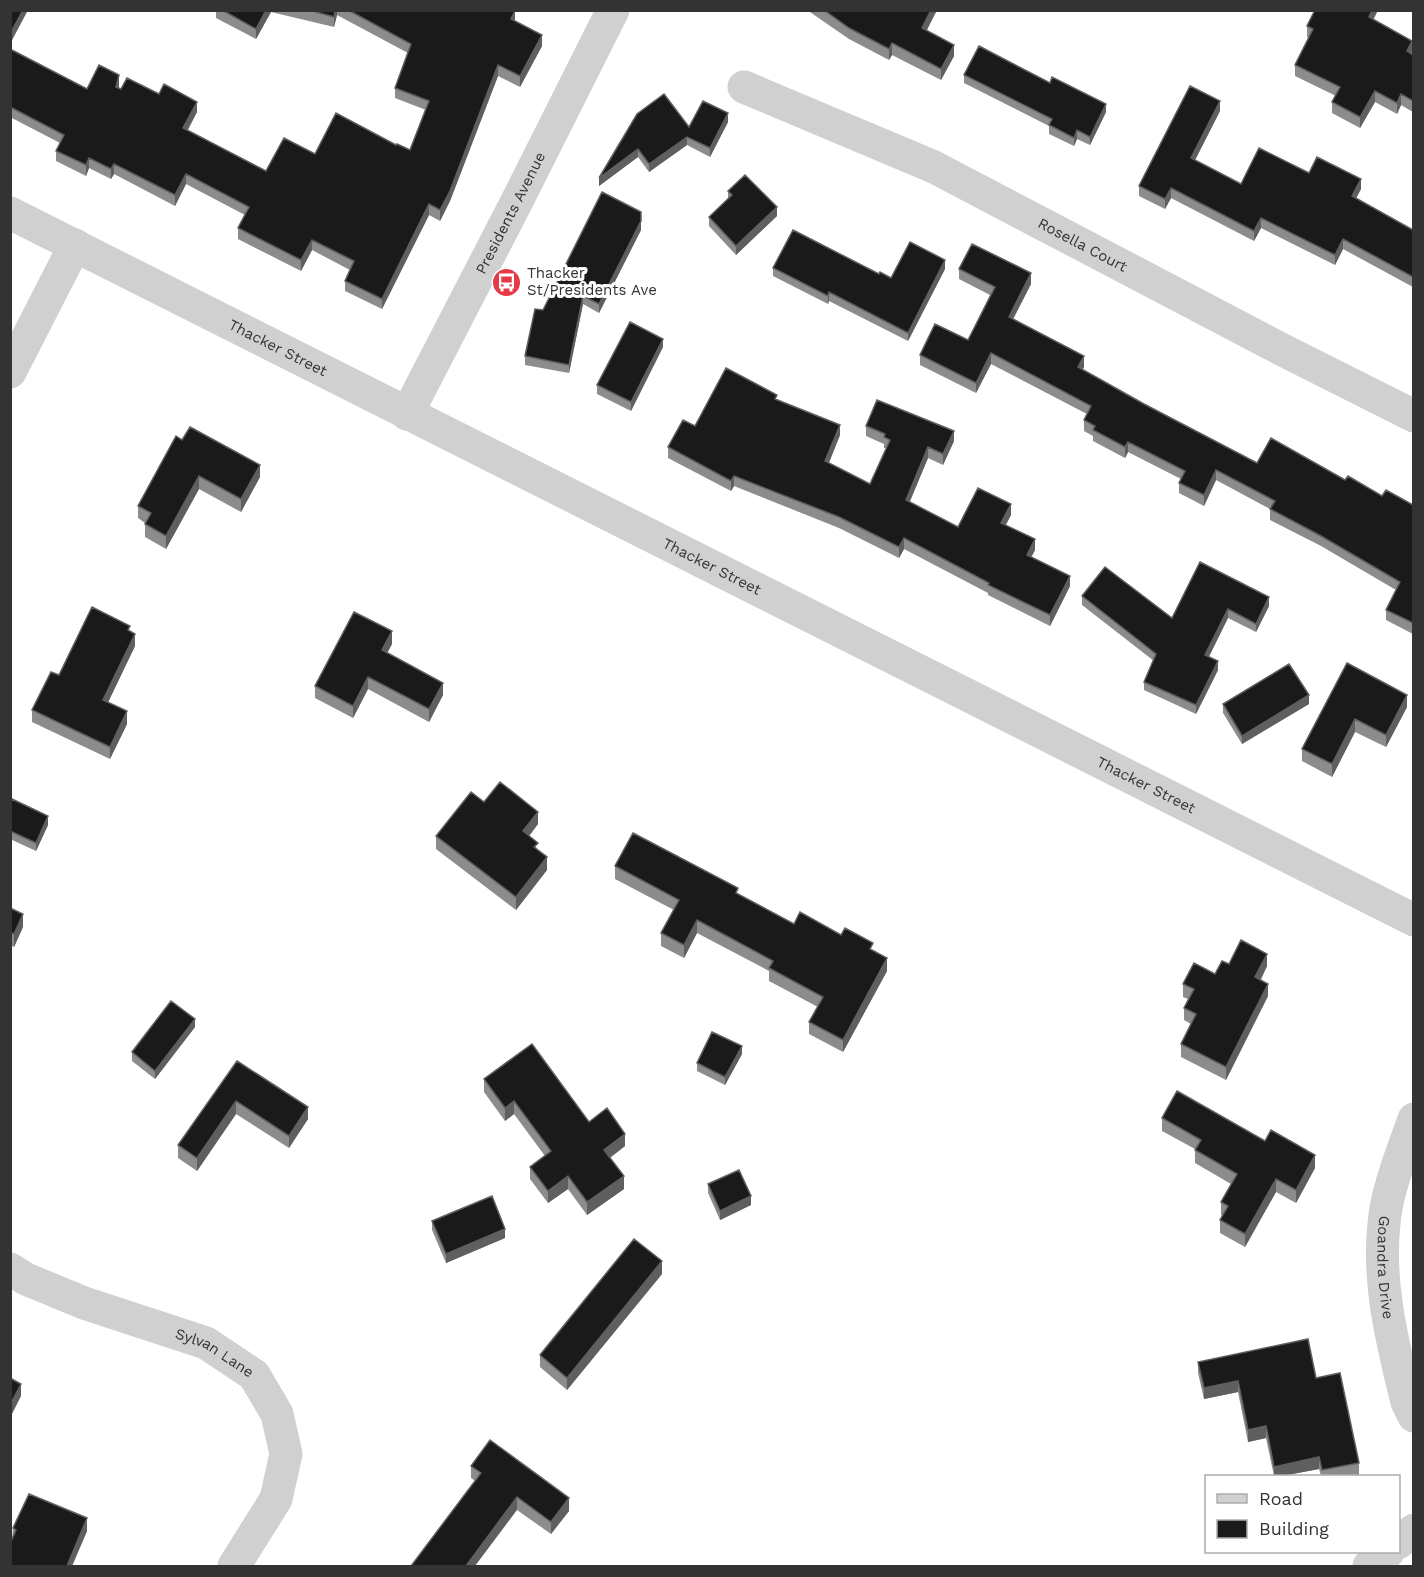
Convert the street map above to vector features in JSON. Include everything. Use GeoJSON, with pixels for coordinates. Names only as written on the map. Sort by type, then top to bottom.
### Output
{"type":"FeatureCollection","features":[{"type":"Feature","properties":{"kind":"street","name":"Presidents Avenue"},"geometry":{"type":"LineString","coordinates":[[406,414],[613,10]]}},
{"type":"Feature","properties":{"kind":"street","name":"Rosella Court"},"geometry":{"type":"LineString","coordinates":[[744,87],[934,167],[1413,416]]}},
{"type":"Feature","properties":{"kind":"street","name":"Thacker Street"},"geometry":{"type":"LineString","coordinates":[[10,213],[1413,920]]}},
{"type":"Feature","properties":{"kind":"street"},"geometry":{"type":"LineString","coordinates":[[10,372],[75,245]]}},
{"type":"Feature","properties":{"kind":"street","name":"Goandra Drive"},"geometry":{"type":"LineString","coordinates":[[1413,1119],[1387,1203],[1383,1249],[1385,1300],[1407,1402],[1413,1416]]}},
{"type":"Feature","properties":{"kind":"street","name":"Sylvan Lane"},"geometry":{"type":"LineString","coordinates":[[10,1269],[26,1279],[84,1303],[206,1343],[254,1375],[277,1414],[286,1454],[276,1498],[234,1566]]}},
{"type":"Feature","properties":{"kind":"street"},"geometry":{"type":"LineString","coordinates":[[1400,1541],[1413,1530]]}},
{"type":"Feature","properties":{"kind":"street"},"geometry":{"type":"LineString","coordinates":[[1370,1566],[1386,1553]]}},
{"type":"Feature","properties":{"kind":"building"},"geometry":{"type":"Polygon","coordinates":[[[10,10],[23,10],[10,34],[10,10]]]}},
{"type":"Feature","properties":{"kind":"building"},"geometry":{"type":"Polygon","coordinates":[[[222,10],[266,10],[256,29],[222,10]]]}},
{"type":"Feature","properties":{"kind":"building"},"geometry":{"type":"Polygon","coordinates":[[[309,10],[335,10],[334,17],[309,10]]]}},
{"type":"Feature","properties":{"kind":"building"},"geometry":{"type":"Polygon","coordinates":[[[348,10],[514,10],[511,19],[542,35],[520,76],[498,65],[450,191],[440,210],[429,204],[382,299],[345,281],[354,261],[312,240],[301,260],[238,228],[249,207],[186,174],[175,195],[114,164],[111,169],[89,158],[86,165],[56,151],[64,135],[10,107],[10,49],[87,89],[99,65],[119,75],[116,87],[121,89],[127,78],[159,94],[164,84],[197,102],[183,128],[266,171],[284,138],[315,154],[336,113],[410,150],[429,101],[395,88],[411,44],[348,10]]]}},
{"type":"Feature","properties":{"kind":"building"},"geometry":{"type":"Polygon","coordinates":[[[824,10],[931,10],[922,28],[954,45],[941,69],[892,43],[889,49],[849,28],[824,10]]]}},
{"type":"Feature","properties":{"kind":"building"},"geometry":{"type":"Polygon","coordinates":[[[1315,10],[1372,10],[1369,17],[1412,41],[1407,51],[1413,55],[1413,101],[1401,94],[1397,103],[1375,91],[1360,117],[1332,102],[1340,87],[1295,65],[1313,29],[1307,26],[1315,10]]]}},
{"type":"Feature","properties":{"kind":"building"},"geometry":{"type":"Polygon","coordinates":[[[979,46],[1050,83],[1052,77],[1106,104],[1090,137],[1077,130],[1074,138],[1049,125],[1052,119],[964,75],[979,46]]]}},
{"type":"Feature","properties":{"kind":"building"},"geometry":{"type":"Polygon","coordinates":[[[1190,86],[1220,101],[1191,158],[1241,184],[1259,148],[1309,173],[1317,157],[1361,179],[1352,196],[1413,230],[1413,277],[1343,239],[1335,255],[1261,218],[1254,231],[1171,188],[1165,199],[1139,186],[1190,86]]]}},
{"type":"Feature","properties":{"kind":"building"},"geometry":{"type":"Polygon","coordinates":[[[664,94],[689,127],[703,101],[728,113],[710,148],[687,137],[649,164],[638,149],[599,178],[637,114],[664,94]]]}},
{"type":"Feature","properties":{"kind":"building"},"geometry":{"type":"Polygon","coordinates":[[[745,175],[777,207],[736,246],[709,217],[732,195],[728,191],[745,175]]]}},
{"type":"Feature","properties":{"kind":"building"},"geometry":{"type":"Polygon","coordinates":[[[602,192],[641,212],[641,221],[599,304],[583,296],[569,365],[525,356],[535,309],[543,310],[602,192]]]}},
{"type":"Feature","properties":{"kind":"building"},"geometry":{"type":"Polygon","coordinates":[[[793,230],[891,278],[910,242],[945,260],[908,333],[829,292],[828,296],[773,268],[793,230]]]}},
{"type":"Feature","properties":{"kind":"building"},"geometry":{"type":"Polygon","coordinates":[[[972,244],[1031,273],[1009,317],[1084,356],[1078,367],[1257,463],[1271,438],[1345,480],[1348,476],[1382,496],[1386,490],[1413,505],[1413,623],[1386,610],[1400,582],[1270,509],[1275,501],[1216,470],[1204,495],[1179,483],[1185,471],[1128,442],[1125,447],[1093,430],[1095,426],[1084,420],[1091,406],[991,353],[976,383],[920,355],[935,324],[968,340],[995,287],[959,269],[972,244]]]}},
{"type":"Feature","properties":{"kind":"building"},"geometry":{"type":"Polygon","coordinates":[[[630,322],[663,339],[631,402],[597,385],[630,322]]]}},
{"type":"Feature","properties":{"kind":"building"},"geometry":{"type":"Polygon","coordinates":[[[726,368],[777,395],[775,399],[840,425],[825,461],[870,484],[890,440],[884,437],[885,434],[866,426],[877,400],[954,431],[943,454],[928,447],[906,500],[958,527],[978,488],[1011,504],[1001,523],[1035,539],[1027,555],[1070,576],[1050,615],[988,585],[989,583],[904,538],[899,547],[839,517],[734,476],[731,481],[668,447],[683,420],[695,426],[726,368]]]}},
{"type":"Feature","properties":{"kind":"building"},"geometry":{"type":"Polygon","coordinates":[[[190,427],[260,465],[241,499],[199,476],[166,536],[145,524],[151,513],[138,506],[176,436],[182,440],[190,427]]]}},
{"type":"Feature","properties":{"kind":"building"},"geometry":{"type":"Polygon","coordinates":[[[1200,562],[1269,597],[1256,624],[1228,609],[1205,655],[1218,661],[1196,705],[1144,682],[1156,654],[1082,596],[1105,567],[1172,618],[1200,562]]]}},
{"type":"Feature","properties":{"kind":"building"},"geometry":{"type":"Polygon","coordinates":[[[92,607],[130,626],[128,630],[135,634],[103,700],[127,711],[110,747],[32,710],[51,672],[59,675],[92,607]]]}},
{"type":"Feature","properties":{"kind":"building"},"geometry":{"type":"Polygon","coordinates":[[[354,612],[392,631],[382,650],[443,683],[429,709],[368,677],[353,706],[315,686],[354,612]]]}},
{"type":"Feature","properties":{"kind":"building"},"geometry":{"type":"Polygon","coordinates":[[[1347,663],[1407,695],[1386,735],[1355,719],[1332,764],[1302,749],[1347,663]]]}},
{"type":"Feature","properties":{"kind":"building"},"geometry":{"type":"Polygon","coordinates":[[[1289,664],[1309,695],[1242,736],[1223,704],[1289,664]]]}},
{"type":"Feature","properties":{"kind":"building"},"geometry":{"type":"Polygon","coordinates":[[[500,782],[538,812],[523,831],[538,843],[534,847],[547,857],[516,897],[436,836],[471,792],[484,802],[500,782]]]}},
{"type":"Feature","properties":{"kind":"building"},"geometry":{"type":"Polygon","coordinates":[[[12,799],[48,816],[36,843],[10,831],[10,802],[12,799]]]}},
{"type":"Feature","properties":{"kind":"building"},"geometry":{"type":"Polygon","coordinates":[[[633,833],[738,888],[736,893],[794,924],[800,912],[841,935],[845,928],[873,943],[870,949],[887,958],[843,1040],[809,1022],[823,997],[769,968],[773,961],[697,920],[684,945],[661,933],[679,900],[615,866],[633,833]]]}},
{"type":"Feature","properties":{"kind":"building"},"geometry":{"type":"Polygon","coordinates":[[[10,908],[23,914],[14,934],[10,932],[10,908]]]}},
{"type":"Feature","properties":{"kind":"building"},"geometry":{"type":"Polygon","coordinates":[[[1241,940],[1267,954],[1255,977],[1268,984],[1226,1067],[1181,1044],[1196,1014],[1184,1008],[1194,989],[1183,984],[1194,963],[1215,974],[1222,961],[1229,964],[1241,940]]]}},
{"type":"Feature","properties":{"kind":"building"},"geometry":{"type":"Polygon","coordinates":[[[171,1001],[195,1019],[155,1071],[132,1052],[171,1001]]]}},
{"type":"Feature","properties":{"kind":"building"},"geometry":{"type":"Polygon","coordinates":[[[712,1032],[742,1046],[725,1077],[697,1063],[712,1032]]]}},
{"type":"Feature","properties":{"kind":"building"},"geometry":{"type":"Polygon","coordinates":[[[532,1044],[589,1122],[607,1108],[625,1134],[604,1150],[624,1176],[587,1202],[568,1176],[548,1191],[530,1167],[551,1151],[514,1101],[505,1108],[484,1079],[532,1044]]]}},
{"type":"Feature","properties":{"kind":"building"},"geometry":{"type":"Polygon","coordinates":[[[237,1061],[308,1107],[289,1136],[236,1101],[197,1158],[178,1145],[237,1061]]]}},
{"type":"Feature","properties":{"kind":"building"},"geometry":{"type":"Polygon","coordinates":[[[1177,1091],[1265,1141],[1271,1130],[1315,1155],[1296,1190],[1276,1179],[1245,1234],[1220,1220],[1228,1206],[1221,1202],[1237,1174],[1195,1150],[1201,1140],[1162,1118],[1177,1091]]]}},
{"type":"Feature","properties":{"kind":"building"},"geometry":{"type":"Polygon","coordinates":[[[739,1170],[751,1196],[720,1211],[708,1184],[739,1170]]]}},
{"type":"Feature","properties":{"kind":"building"},"geometry":{"type":"Polygon","coordinates":[[[492,1196],[505,1229],[446,1254],[432,1221],[492,1196]]]}},
{"type":"Feature","properties":{"kind":"building"},"geometry":{"type":"Polygon","coordinates":[[[634,1239],[662,1261],[567,1378],[540,1355],[634,1239]]]}},
{"type":"Feature","properties":{"kind":"building"},"geometry":{"type":"Polygon","coordinates":[[[1308,1339],[1316,1378],[1340,1373],[1359,1463],[1322,1470],[1319,1457],[1274,1467],[1266,1426],[1248,1430],[1238,1381],[1204,1388],[1198,1362],[1308,1339]]]}},
{"type":"Feature","properties":{"kind":"building"},"geometry":{"type":"Polygon","coordinates":[[[10,1378],[21,1384],[10,1405],[10,1378]]]}},
{"type":"Feature","properties":{"kind":"building"},"geometry":{"type":"Polygon","coordinates":[[[490,1440],[569,1498],[551,1522],[517,1497],[466,1566],[411,1566],[481,1473],[471,1466],[490,1440]]]}},
{"type":"Feature","properties":{"kind":"building"},"geometry":{"type":"Polygon","coordinates":[[[29,1494],[87,1518],[67,1566],[10,1566],[10,1544],[16,1530],[13,1528],[29,1494]]]}},
{"type":"Feature","properties":{"kind":"place","name":"Thacker St/Presidents Ave"},"geometry":{"type":"Point","coordinates":[506,282]}}]}
